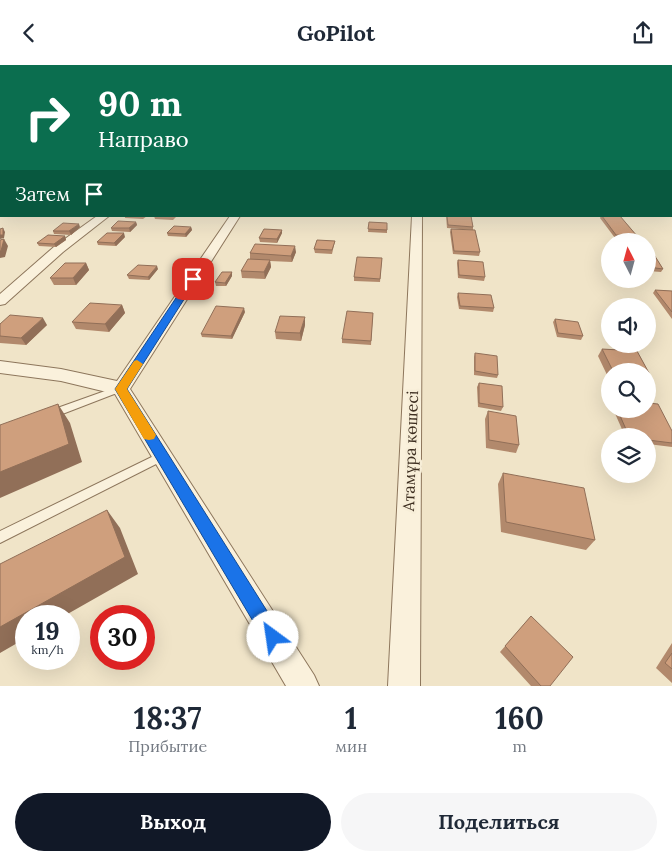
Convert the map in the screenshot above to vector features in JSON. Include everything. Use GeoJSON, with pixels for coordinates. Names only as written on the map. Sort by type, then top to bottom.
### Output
{"type":"FeatureCollection","features":[{"type":"Feature","properties":{"kind":"street"},"geometry":{"type":"LineString","coordinates":[[0,301],[60,249],[103,217]]}},
{"type":"Feature","properties":{"kind":"street"},"geometry":{"type":"LineString","coordinates":[[121,389],[233,217]]}},
{"type":"Feature","properties":{"kind":"street","name":"Атамұра көшесі"},"geometry":{"type":"LineString","coordinates":[[404,686],[417,217]]}},
{"type":"Feature","properties":{"kind":"street"},"geometry":{"type":"LineString","coordinates":[[0,367],[48,371],[91,380],[121,389],[303,686]]}},
{"type":"Feature","properties":{"kind":"lane"},"geometry":{"type":"LineString","coordinates":[[46,416],[121,389]]}},
{"type":"Feature","properties":{"kind":"lane"},"geometry":{"type":"LineString","coordinates":[[0,537],[162,456]]}},
{"type":"Feature","properties":{"kind":"building"},"geometry":{"type":"Polygon","coordinates":[[[447,217],[471,217],[473,227],[448,225],[447,217]]]}},
{"type":"Feature","properties":{"kind":"building"},"geometry":{"type":"Polygon","coordinates":[[[603,217],[621,217],[634,233],[615,233],[603,217]]]}},
{"type":"Feature","properties":{"kind":"building"},"geometry":{"type":"Polygon","coordinates":[[[118,221],[136,222],[129,228],[111,228],[118,221]]]}},
{"type":"Feature","properties":{"kind":"building"},"geometry":{"type":"Polygon","coordinates":[[[369,222],[387,223],[387,230],[368,229],[369,222]]]}},
{"type":"Feature","properties":{"kind":"building"},"geometry":{"type":"Polygon","coordinates":[[[63,223],[79,224],[69,231],[53,231],[63,223]]]}},
{"type":"Feature","properties":{"kind":"building"},"geometry":{"type":"Polygon","coordinates":[[[174,226],[191,227],[185,234],[167,233],[174,226]]]}},
{"type":"Feature","properties":{"kind":"building"},"geometry":{"type":"Polygon","coordinates":[[[3,228],[3,235],[0,235],[0,229],[3,228]]]}},
{"type":"Feature","properties":{"kind":"building"},"geometry":{"type":"Polygon","coordinates":[[[264,229],[282,230],[277,239],[259,238],[264,229]]]}},
{"type":"Feature","properties":{"kind":"building"},"geometry":{"type":"Polygon","coordinates":[[[451,229],[475,230],[480,252],[454,251],[451,229]]]}},
{"type":"Feature","properties":{"kind":"building"},"geometry":{"type":"Polygon","coordinates":[[[107,233],[124,233],[114,243],[97,242],[107,233]]]}},
{"type":"Feature","properties":{"kind":"building"},"geometry":{"type":"Polygon","coordinates":[[[48,235],[65,236],[54,244],[37,243],[48,235]]]}},
{"type":"Feature","properties":{"kind":"building"},"geometry":{"type":"Polygon","coordinates":[[[4,239],[1,251],[0,251],[0,240],[4,239]]]}},
{"type":"Feature","properties":{"kind":"building"},"geometry":{"type":"Polygon","coordinates":[[[317,240],[335,241],[332,250],[314,249],[317,240]]]}},
{"type":"Feature","properties":{"kind":"building"},"geometry":{"type":"Polygon","coordinates":[[[255,244],[295,246],[291,256],[250,253],[255,244]]]}},
{"type":"Feature","properties":{"kind":"building"},"geometry":{"type":"Polygon","coordinates":[[[357,257],[382,258],[380,279],[354,277],[357,257]]]}},
{"type":"Feature","properties":{"kind":"building"},"geometry":{"type":"Polygon","coordinates":[[[656,258],[663,269],[656,268],[656,258]]]}},
{"type":"Feature","properties":{"kind":"building"},"geometry":{"type":"Polygon","coordinates":[[[248,259],[270,260],[264,272],[241,271],[248,259]]]}},
{"type":"Feature","properties":{"kind":"building"},"geometry":{"type":"Polygon","coordinates":[[[458,260],[483,262],[485,277],[459,275],[458,260]]]}},
{"type":"Feature","properties":{"kind":"building"},"geometry":{"type":"Polygon","coordinates":[[[65,263],[86,263],[73,278],[50,278],[65,263]]]}},
{"type":"Feature","properties":{"kind":"building"},"geometry":{"type":"Polygon","coordinates":[[[138,265],[157,266],[148,277],[127,275],[138,265]]]}},
{"type":"Feature","properties":{"kind":"building"},"geometry":{"type":"Polygon","coordinates":[[[222,272],[232,272],[225,283],[215,282],[222,272]]]}},
{"type":"Feature","properties":{"kind":"building"},"geometry":{"type":"Polygon","coordinates":[[[655,290],[672,291],[672,312],[655,290]]]}},
{"type":"Feature","properties":{"kind":"building"},"geometry":{"type":"Polygon","coordinates":[[[458,293],[491,295],[494,308],[460,306],[458,293]]]}},
{"type":"Feature","properties":{"kind":"building"},"geometry":{"type":"Polygon","coordinates":[[[90,303],[122,305],[105,324],[72,322],[90,303]]]}},
{"type":"Feature","properties":{"kind":"building"},"geometry":{"type":"Polygon","coordinates":[[[216,306],[244,308],[231,336],[201,334],[216,306]]]}},
{"type":"Feature","properties":{"kind":"building"},"geometry":{"type":"Polygon","coordinates":[[[347,311],[373,313],[371,341],[342,339],[347,311]]]}},
{"type":"Feature","properties":{"kind":"building"},"geometry":{"type":"Polygon","coordinates":[[[10,315],[43,318],[21,338],[0,336],[0,324],[10,315]]]}},
{"type":"Feature","properties":{"kind":"building"},"geometry":{"type":"Polygon","coordinates":[[[280,316],[305,317],[300,333],[275,332],[280,316]]]}},
{"type":"Feature","properties":{"kind":"building"},"geometry":{"type":"Polygon","coordinates":[[[555,319],[578,322],[583,336],[558,333],[555,319]]]}},
{"type":"Feature","properties":{"kind":"building"},"geometry":{"type":"Polygon","coordinates":[[[475,353],[497,356],[498,375],[475,371],[475,353]]]}},
{"type":"Feature","properties":{"kind":"building"},"geometry":{"type":"Polygon","coordinates":[[[604,353],[638,353],[644,363],[609,363],[604,353]]]}},
{"type":"Feature","properties":{"kind":"building"},"geometry":{"type":"Polygon","coordinates":[[[479,383],[502,386],[503,407],[479,403],[479,383]]]}},
{"type":"Feature","properties":{"kind":"building"},"geometry":{"type":"Polygon","coordinates":[[[58,404],[69,444],[0,472],[0,425],[58,404]]]}},
{"type":"Feature","properties":{"kind":"building"},"geometry":{"type":"Polygon","coordinates":[[[656,404],[658,404],[672,431],[672,443],[656,441],[656,428],[625,428],[621,418],[656,418],[656,404]]]}},
{"type":"Feature","properties":{"kind":"building"},"geometry":{"type":"Polygon","coordinates":[[[488,411],[516,416],[519,445],[489,440],[488,411]]]}},
{"type":"Feature","properties":{"kind":"building"},"geometry":{"type":"Polygon","coordinates":[[[503,473],[584,488],[595,540],[506,522],[503,473]]]}},
{"type":"Feature","properties":{"kind":"building"},"geometry":{"type":"Polygon","coordinates":[[[107,510],[125,557],[39,605],[15,605],[15,619],[0,627],[0,564],[107,510]]]}},
{"type":"Feature","properties":{"kind":"building"},"geometry":{"type":"Polygon","coordinates":[[[531,616],[573,657],[550,686],[541,686],[505,646],[531,616]]]}},
{"type":"Feature","properties":{"kind":"building"},"geometry":{"type":"Polygon","coordinates":[[[672,653],[672,669],[665,663],[672,653]]]}},
{"type":"Feature","properties":{"kind":"slow traffic"},"geometry":{"type":"LineString","coordinates":[[137,364],[121,389],[149,435]]}},
{"type":"Feature","properties":{"kind":"route"},"geometry":{"type":"LineString","coordinates":[[193,279],[121,389],[273,637]]}}]}
